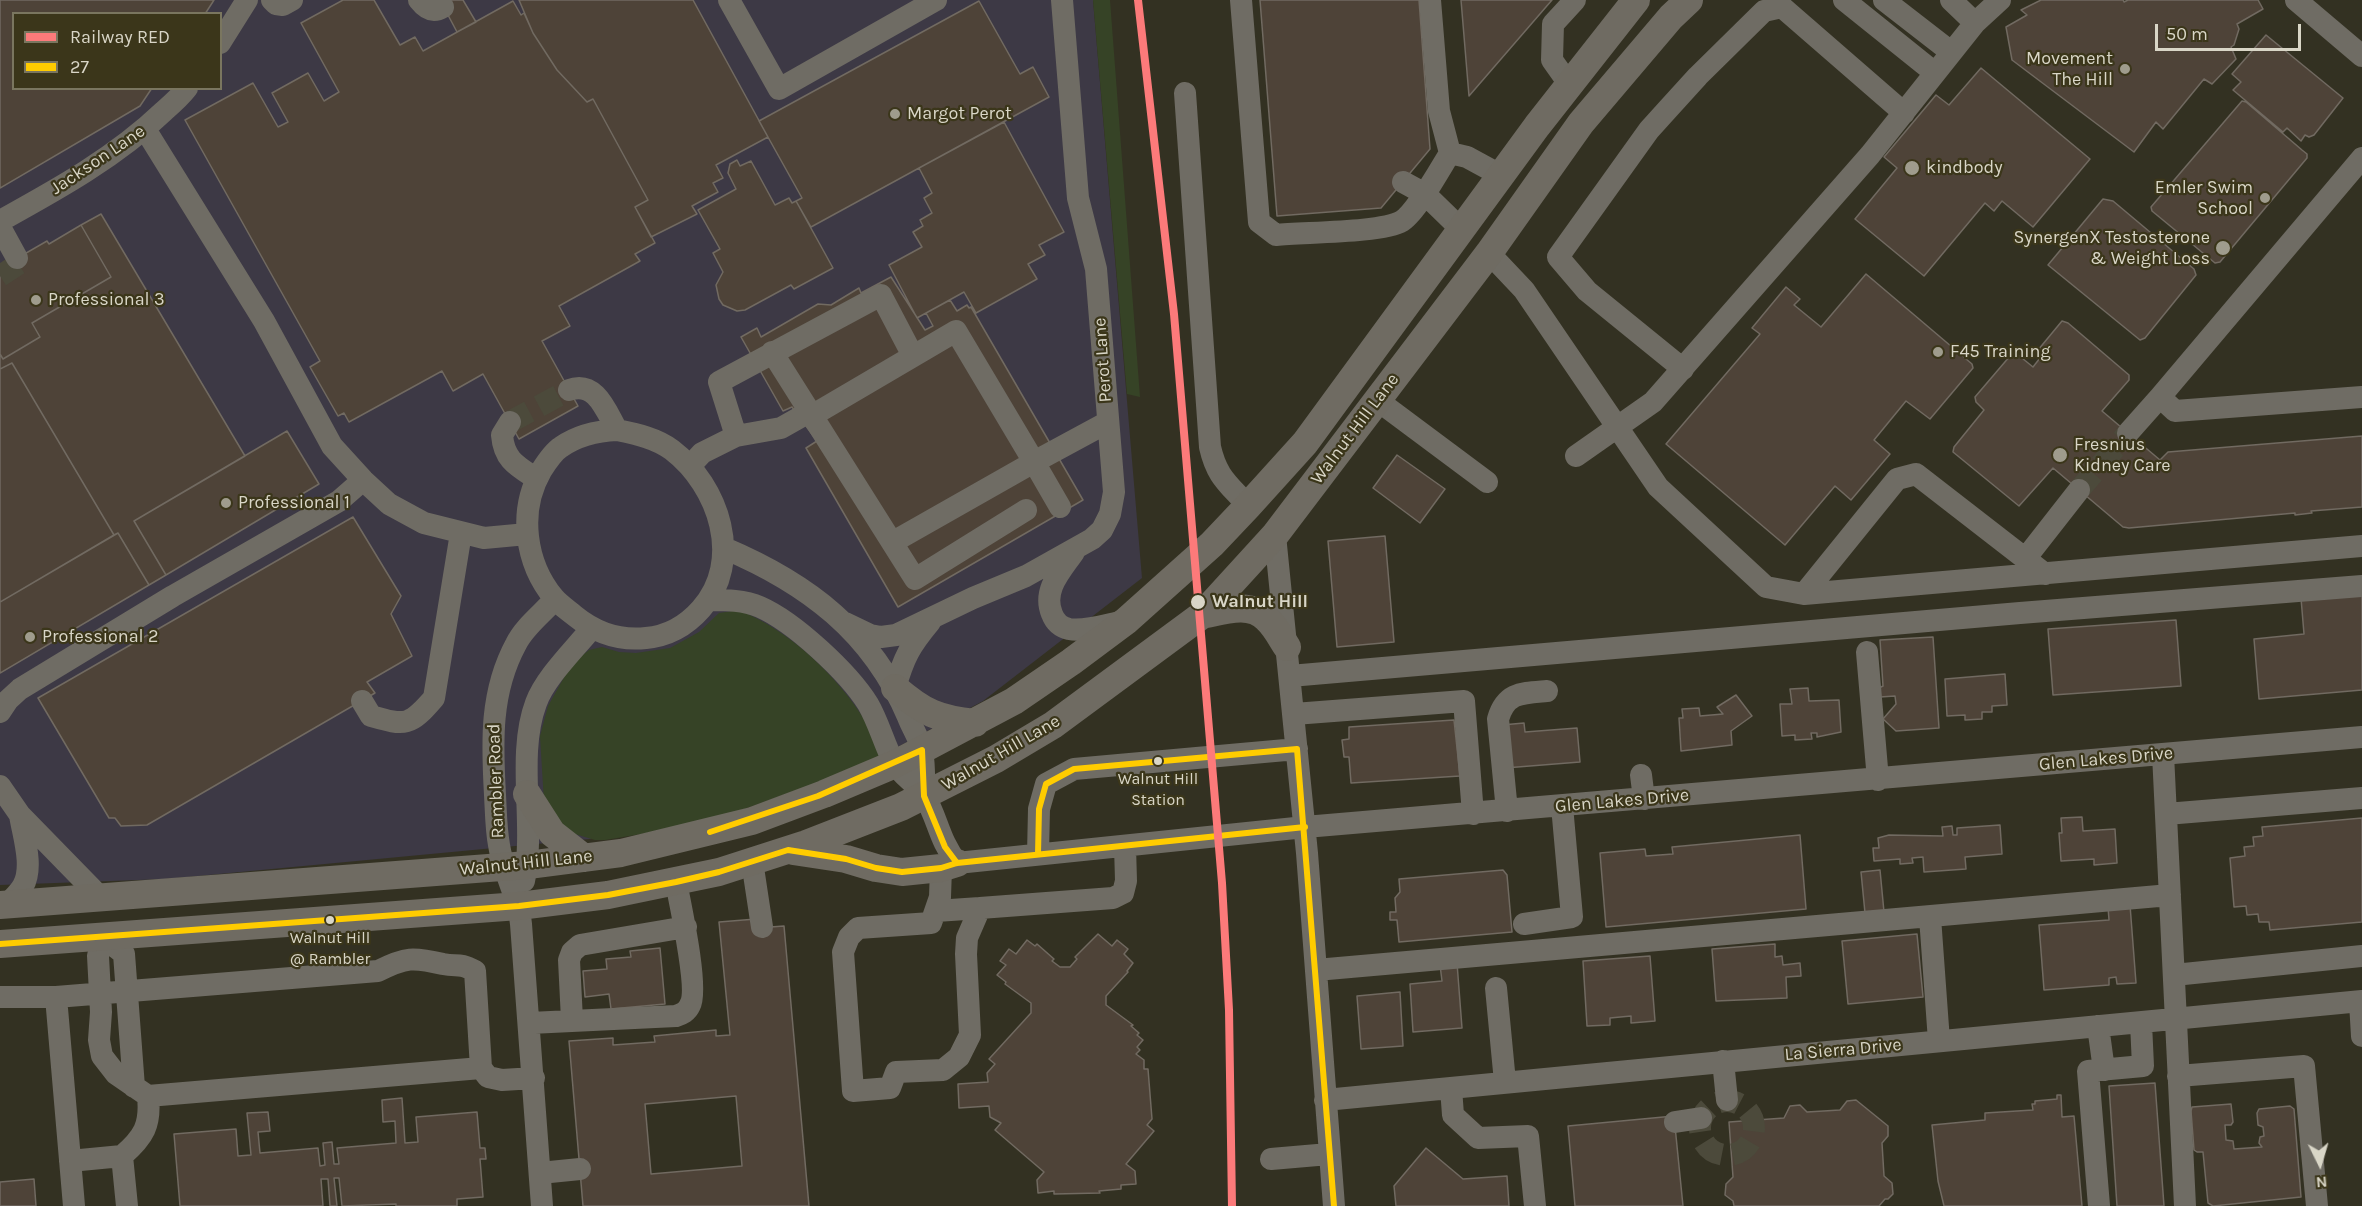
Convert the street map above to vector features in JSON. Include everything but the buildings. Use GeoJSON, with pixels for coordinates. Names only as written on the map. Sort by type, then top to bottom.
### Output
{"type":"FeatureCollection","features":[{"type":"Feature","properties":{"kind":"main road","name":"Walnut Hill Lane"},"geometry":{"type":"LineString","coordinates":[[4,905],[515,866],[631,851],[752,820],[824,794],[895,764],[1014,702],[1126,621],[1212,544],[1305,443],[1569,84],[1636,0]]}},
{"type":"Feature","properties":{"kind":"main road","name":"Walnut Hill Lane"},"geometry":{"type":"LineString","coordinates":[[0,944],[519,906],[608,895],[676,882],[788,850],[857,825],[924,796],[996,759],[1053,725],[1202,615],[1275,536],[1489,253],[1581,123],[1671,17],[1689,0]]}},
{"type":"Feature","properties":{"kind":"main road"},"geometry":{"type":"LineString","coordinates":[[1462,230],[1489,253]]}},
{"type":"Feature","properties":{"kind":"main road"},"geometry":{"type":"LineString","coordinates":[[1275,536],[1275,513],[1286,496],[1305,443]]}},
{"type":"Feature","properties":{"kind":"main road"},"geometry":{"type":"LineString","coordinates":[[1202,615],[1237,608],[1249,609],[1266,617],[1287,647]]}},
{"type":"Feature","properties":{"kind":"main road"},"geometry":{"type":"LineString","coordinates":[[895,688],[917,707],[935,716],[952,721],[975,723]]}},
{"type":"Feature","properties":{"kind":"main road"},"geometry":{"type":"LineString","coordinates":[[527,795],[552,833],[584,858]]}},
{"type":"Feature","properties":{"kind":"main road"},"geometry":{"type":"LineString","coordinates":[[788,850],[846,859],[902,872],[949,865]]}},
{"type":"Feature","properties":{"kind":"main road"},"geometry":{"type":"LineString","coordinates":[[101,898],[103,937]]}},
{"type":"Feature","properties":{"kind":"street"},"geometry":{"type":"LineString","coordinates":[[222,41],[247,0]]}},
{"type":"Feature","properties":{"kind":"street"},"geometry":{"type":"LineString","coordinates":[[272,0],[276,4],[283,5],[292,0]]}},
{"type":"Feature","properties":{"kind":"street"},"geometry":{"type":"LineString","coordinates":[[419,0],[428,9],[437,11],[443,7]]}},
{"type":"Feature","properties":{"kind":"street"},"geometry":{"type":"LineString","coordinates":[[729,0],[779,89],[936,0]]}},
{"type":"Feature","properties":{"kind":"street","name":"Perot Lane"},"geometry":{"type":"LineString","coordinates":[[933,618],[1026,576],[1092,540],[1102,530],[1110,514],[1114,492],[1096,269],[1078,198],[1062,0]]}},
{"type":"Feature","properties":{"kind":"street"},"geometry":{"type":"LineString","coordinates":[[1241,0],[1253,24],[1259,222],[1276,235],[1303,223],[1355,220],[1380,228],[1402,221],[1425,194],[1450,153],[1439,111],[1430,0]]}},
{"type":"Feature","properties":{"kind":"street"},"geometry":{"type":"LineString","coordinates":[[1569,84],[1552,60],[1553,24],[1575,0]]}},
{"type":"Feature","properties":{"kind":"street"},"geometry":{"type":"LineString","coordinates":[[1844,0],[1935,72]]}},
{"type":"Feature","properties":{"kind":"street"},"geometry":{"type":"LineString","coordinates":[[1884,0],[1951,52]]}},
{"type":"Feature","properties":{"kind":"street"},"geometry":{"type":"LineString","coordinates":[[1951,0],[1975,23]]}},
{"type":"Feature","properties":{"kind":"street"},"geometry":{"type":"LineString","coordinates":[[1576,456],[1653,402],[1905,113],[1975,23],[2000,0]]}},
{"type":"Feature","properties":{"kind":"street"},"geometry":{"type":"LineString","coordinates":[[2296,0],[2362,56]]}},
{"type":"Feature","properties":{"kind":"street"},"geometry":{"type":"LineString","coordinates":[[1683,369],[1587,291],[1558,257],[1649,130],[1698,76],[1764,12],[1782,7],[1905,113]]}},
{"type":"Feature","properties":{"kind":"street","name":"Jackson Lane"},"geometry":{"type":"LineString","coordinates":[[0,221],[69,183],[145,129],[185,90]]}},
{"type":"Feature","properties":{"kind":"street"},"geometry":{"type":"LineString","coordinates":[[1185,93],[1210,447],[1221,478],[1248,506]]}},
{"type":"Feature","properties":{"kind":"street"},"geometry":{"type":"LineString","coordinates":[[145,129],[264,321],[333,446],[363,480],[389,504],[424,523],[484,538],[526,534]]}},
{"type":"Feature","properties":{"kind":"street"},"geometry":{"type":"LineString","coordinates":[[1450,153],[1467,157],[1502,176]]}},
{"type":"Feature","properties":{"kind":"street"},"geometry":{"type":"LineString","coordinates":[[2128,433],[2362,158]]}},
{"type":"Feature","properties":{"kind":"street"},"geometry":{"type":"LineString","coordinates":[[1403,182],[1425,194],[1462,230]]}},
{"type":"Feature","properties":{"kind":"street"},"geometry":{"type":"LineString","coordinates":[[0,227],[17,258]]}},
{"type":"Feature","properties":{"kind":"street"},"geometry":{"type":"LineString","coordinates":[[1489,253],[1524,290],[1658,487],[1766,587],[1804,594],[2362,546]]}},
{"type":"Feature","properties":{"kind":"street"},"geometry":{"type":"LineString","coordinates":[[736,435],[719,382],[881,295],[913,356]]}},
{"type":"Feature","properties":{"kind":"street"},"geometry":{"type":"LineString","coordinates":[[690,466],[702,453],[736,435],[781,428],[804,415],[813,414],[956,331],[1060,507]]}},
{"type":"Feature","properties":{"kind":"street"},"geometry":{"type":"LineString","coordinates":[[772,352],[915,579],[1026,510]]}},
{"type":"Feature","properties":{"kind":"street"},"geometry":{"type":"LineString","coordinates":[[569,390],[588,389],[596,394],[617,430]]}},
{"type":"Feature","properties":{"kind":"street"},"geometry":{"type":"LineString","coordinates":[[2160,397],[2175,411],[2362,397]]}},
{"type":"Feature","properties":{"kind":"street"},"geometry":{"type":"LineString","coordinates":[[1377,400],[1487,482]]}},
{"type":"Feature","properties":{"kind":"street"},"geometry":{"type":"LineString","coordinates":[[510,422],[502,435],[506,455],[519,468],[537,479]]}},
{"type":"Feature","properties":{"kind":"street"},"geometry":{"type":"LineString","coordinates":[[893,542],[1108,422]]}},
{"type":"Feature","properties":{"kind":"street"},"geometry":{"type":"LineString","coordinates":[[617,430],[655,440],[671,449],[690,466],[714,504],[722,529],[724,548],[720,577],[710,600],[695,616],[675,630],[656,637],[635,640],[615,637],[591,629],[555,599],[532,559],[526,534],[529,497],[546,463],[560,447],[598,431],[617,430]]}},
{"type":"Feature","properties":{"kind":"street"},"geometry":{"type":"LineString","coordinates":[[1804,594],[1897,479],[1916,474],[2044,574]]}},
{"type":"Feature","properties":{"kind":"street"},"geometry":{"type":"LineString","coordinates":[[0,710],[20,689],[172,596],[339,501],[363,480]]}},
{"type":"Feature","properties":{"kind":"street"},"geometry":{"type":"LineString","coordinates":[[2025,558],[2079,490]]}},
{"type":"Feature","properties":{"kind":"street"},"geometry":{"type":"LineString","coordinates":[[363,701],[371,716],[399,723],[417,717],[434,698],[433,647],[461,533]]}},
{"type":"Feature","properties":{"kind":"street"},"geometry":{"type":"LineString","coordinates":[[1275,536],[1305,827],[1334,1206]]}},
{"type":"Feature","properties":{"kind":"street"},"geometry":{"type":"LineString","coordinates":[[724,548],[794,582],[845,623],[875,658],[895,688],[922,750],[924,796],[945,848],[949,865],[941,883],[932,923],[858,928],[849,937],[843,952],[853,1091],[890,1088],[896,1072],[943,1070],[959,1057],[970,1035],[967,938],[980,908]]}},
{"type":"Feature","properties":{"kind":"street"},"geometry":{"type":"LineString","coordinates":[[1077,548],[1049,591],[1048,604],[1053,618],[1060,626],[1070,629],[1126,621]]}},
{"type":"Feature","properties":{"kind":"street"},"geometry":{"type":"LineString","coordinates":[[1290,676],[2362,586]]}},
{"type":"Feature","properties":{"kind":"street","name":"Rambler Road"},"geometry":{"type":"LineString","coordinates":[[515,866],[498,834],[493,748],[494,711],[501,677],[516,641],[555,599]]}},
{"type":"Feature","properties":{"kind":"street"},"geometry":{"type":"LineString","coordinates":[[710,600],[745,602],[758,606],[773,614],[819,650],[853,684],[866,702],[895,764],[924,796]]}},
{"type":"Feature","properties":{"kind":"street"},"geometry":{"type":"LineString","coordinates":[[845,623],[870,635],[881,637],[896,634],[933,618]]}},
{"type":"Feature","properties":{"kind":"street"},"geometry":{"type":"LineString","coordinates":[[895,688],[911,644],[933,618]]}},
{"type":"Feature","properties":{"kind":"street","name":"Rambler Road"},"geometry":{"type":"LineString","coordinates":[[542,1206],[530,1023],[515,866],[527,795],[530,727],[537,701],[552,678],[591,629]]}},
{"type":"Feature","properties":{"kind":"street"},"geometry":{"type":"LineString","coordinates":[[1867,652],[1878,780]]}},
{"type":"Feature","properties":{"kind":"street"},"geometry":{"type":"LineString","coordinates":[[1507,811],[1498,719],[1500,710],[1518,693],[1547,691]]}},
{"type":"Feature","properties":{"kind":"street"},"geometry":{"type":"LineString","coordinates":[[1293,714],[1464,701],[1473,814]]}},
{"type":"Feature","properties":{"kind":"street","name":"Glen Lakes Drive"},"geometry":{"type":"LineString","coordinates":[[949,865],[1305,827],[2163,754],[2362,741]]}},
{"type":"Feature","properties":{"kind":"street"},"geometry":{"type":"LineString","coordinates":[[1038,854],[1039,809],[1046,784],[1074,769],[1297,749]]}},
{"type":"Feature","properties":{"kind":"street"},"geometry":{"type":"LineString","coordinates":[[2163,754],[2185,1206]]}},
{"type":"Feature","properties":{"kind":"street"},"geometry":{"type":"LineString","coordinates":[[1641,775],[1644,799]]}},
{"type":"Feature","properties":{"kind":"street"},"geometry":{"type":"LineString","coordinates":[[0,786],[20,815],[101,898]]}},
{"type":"Feature","properties":{"kind":"street"},"geometry":{"type":"LineString","coordinates":[[2166,814],[2362,798]]}},
{"type":"Feature","properties":{"kind":"street"},"geometry":{"type":"LineString","coordinates":[[1524,924],[1572,917],[1562,806]]}},
{"type":"Feature","properties":{"kind":"street"},"geometry":{"type":"LineString","coordinates":[[4,905],[23,887],[26,878],[26,853],[20,815]]}},
{"type":"Feature","properties":{"kind":"street"},"geometry":{"type":"LineString","coordinates":[[936,911],[1113,898],[1123,893],[1126,881],[1125,846]]}},
{"type":"Feature","properties":{"kind":"street"},"geometry":{"type":"LineString","coordinates":[[752,861],[762,927]]}},
{"type":"Feature","properties":{"kind":"street"},"geometry":{"type":"LineString","coordinates":[[530,1023],[572,1020],[614,1021],[676,1016],[685,1012],[693,998],[686,927],[676,882]]}},
{"type":"Feature","properties":{"kind":"street"},"geometry":{"type":"LineString","coordinates":[[1316,970],[2170,895]]}},
{"type":"Feature","properties":{"kind":"street"},"geometry":{"type":"LineString","coordinates":[[1930,916],[1939,1041]]}},
{"type":"Feature","properties":{"kind":"street"},"geometry":{"type":"LineString","coordinates":[[572,1020],[569,960],[572,952],[579,945],[686,927]]}},
{"type":"Feature","properties":{"kind":"street"},"geometry":{"type":"LineString","coordinates":[[70,1161],[122,1156],[136,1144],[147,1127],[150,1110],[141,1091],[124,954],[103,937],[98,956],[101,994],[99,1040],[102,1056],[116,1074],[141,1091],[482,1068]]}},
{"type":"Feature","properties":{"kind":"street"},"geometry":{"type":"LineString","coordinates":[[2174,975],[2362,956]]}},
{"type":"Feature","properties":{"kind":"street"},"geometry":{"type":"LineString","coordinates":[[0,997],[101,994],[378,971],[417,958],[445,965],[461,964],[475,971],[482,1068],[488,1077],[502,1080],[534,1078]]}},
{"type":"Feature","properties":{"kind":"street"},"geometry":{"type":"LineString","coordinates":[[1496,988],[1505,1082]]}},
{"type":"Feature","properties":{"kind":"street"},"geometry":{"type":"LineString","coordinates":[[56,997],[74,1206]]}},
{"type":"Feature","properties":{"kind":"street"},"geometry":{"type":"LineString","coordinates":[[2361,1002],[2362,1036]]}},
{"type":"Feature","properties":{"kind":"street","name":"La Sierra Drive"},"geometry":{"type":"LineString","coordinates":[[1325,1100],[2361,1002]]}},
{"type":"Feature","properties":{"kind":"street"},"geometry":{"type":"LineString","coordinates":[[2099,1206],[2088,1071],[2144,1066],[2141,1023]]}},
{"type":"Feature","properties":{"kind":"street"},"geometry":{"type":"LineString","coordinates":[[2098,1026],[2104,1070]]}},
{"type":"Feature","properties":{"kind":"street"},"geometry":{"type":"LineString","coordinates":[[1723,1061],[1727,1100]]}},
{"type":"Feature","properties":{"kind":"street"},"geometry":{"type":"LineString","coordinates":[[2178,1076],[2304,1066],[2317,1206]]}},
{"type":"Feature","properties":{"kind":"street"},"geometry":{"type":"LineString","coordinates":[[1451,1088],[1453,1115],[1478,1138],[1528,1136],[1535,1206]]}},
{"type":"Feature","properties":{"kind":"street"},"geometry":{"type":"LineString","coordinates":[[1676,1129],[1701,1126]]}},
{"type":"Feature","properties":{"kind":"street"},"geometry":{"type":"LineString","coordinates":[[1271,1159],[1329,1154]]}},
{"type":"Feature","properties":{"kind":"street"},"geometry":{"type":"LineString","coordinates":[[122,1156],[127,1206]]}},
{"type":"Feature","properties":{"kind":"street"},"geometry":{"type":"LineString","coordinates":[[540,1173],[580,1169]]}},
{"type":"Feature","properties":{"kind":"shaded area"},"geometry":{"type":"Polygon","coordinates":[[[0,0],[1093,0],[1142,578],[983,701],[866,764],[600,838],[166,879],[0,885],[0,0]]]}},
{"type":"Feature","properties":{"kind":"green space"},"geometry":{"type":"Polygon","coordinates":[[[1093,0],[1110,0],[1140,397],[1127,394],[1093,0]]]}},
{"type":"Feature","properties":{"kind":"green space"},"geometry":{"type":"Polygon","coordinates":[[[739,610],[794,642],[827,671],[869,726],[884,759],[733,813],[677,828],[605,840],[595,840],[568,832],[544,802],[540,736],[548,706],[572,663],[589,650],[602,647],[619,652],[636,653],[670,648],[699,632],[719,613],[739,610]]]}},
{"type":"Feature","properties":{"kind":"tunnel"},"geometry":{"type":"LineString","coordinates":[[0,276],[20,263],[17,258]]}},
{"type":"Feature","properties":{"kind":"tunnel"},"geometry":{"type":"LineString","coordinates":[[510,422],[569,390]]}},
{"type":"Feature","properties":{"kind":"tunnel"},"geometry":{"type":"LineString","coordinates":[[2079,490],[2128,433]]}},
{"type":"Feature","properties":{"kind":"tunnel"},"geometry":{"type":"LineString","coordinates":[[1722,1101],[1732,1101],[1742,1105],[1750,1113],[1754,1128],[1750,1143],[1742,1151],[1732,1155],[1722,1155],[1712,1151],[1704,1143],[1700,1133],[1700,1123],[1704,1113],[1712,1105],[1722,1101]]}},
{"type":"Feature","properties":{"kind":"rail line","name":"RED"},"geometry":{"type":"LineString","coordinates":[[1138,0],[1174,314],[1222,883],[1229,1010],[1232,1206]]}},
{"type":"Feature","properties":{"kind":"transit line","name":"27"},"geometry":{"type":"LineString","coordinates":[[1038,854],[1039,809],[1046,784],[1074,769],[1297,749],[1334,1206]]}},
{"type":"Feature","properties":{"kind":"transit line","name":"27"},"geometry":{"type":"LineString","coordinates":[[710,832],[818,796],[922,750],[924,796],[945,847],[957,863]]}},
{"type":"Feature","properties":{"kind":"transit line","name":"27"},"geometry":{"type":"LineString","coordinates":[[0,944],[519,906],[608,895],[676,882],[719,872],[788,850],[846,859],[876,868],[902,872],[941,868],[957,863],[1305,827]]}},
{"type":"Feature","properties":{"kind":"place","name":"Movement The Hill"},"geometry":{"type":"Point","coordinates":[2125,69]}},
{"type":"Feature","properties":{"kind":"place","name":"Margot Perot"},"geometry":{"type":"Point","coordinates":[895,114]}},
{"type":"Feature","properties":{"kind":"place","name":"kindbody"},"geometry":{"type":"Point","coordinates":[1912,168]}},
{"type":"Feature","properties":{"kind":"place","name":"Emler Swim School"},"geometry":{"type":"Point","coordinates":[2265,198]}},
{"type":"Feature","properties":{"kind":"place","name":"SynergenX Testosterone & Weight Loss"},"geometry":{"type":"Point","coordinates":[2223,248]}},
{"type":"Feature","properties":{"kind":"place","name":"Professional 3"},"geometry":{"type":"Point","coordinates":[36,300]}},
{"type":"Feature","properties":{"kind":"place","name":"F45 Training"},"geometry":{"type":"Point","coordinates":[1938,352]}},
{"type":"Feature","properties":{"kind":"place","name":"Fresnius Kidney Care"},"geometry":{"type":"Point","coordinates":[2060,455]}},
{"type":"Feature","properties":{"kind":"place","name":"Professional 1"},"geometry":{"type":"Point","coordinates":[226,503]}},
{"type":"Feature","properties":{"kind":"place","name":"Walnut Hill"},"geometry":{"type":"Point","coordinates":[1198,602]}},
{"type":"Feature","properties":{"kind":"place","name":"Professional 2"},"geometry":{"type":"Point","coordinates":[30,637]}},
{"type":"Feature","properties":{"kind":"place","name":"Walnut Hill Station"},"geometry":{"type":"Point","coordinates":[1158,761]}},
{"type":"Feature","properties":{"kind":"place","name":"Walnut Hill @ Rambler"},"geometry":{"type":"Point","coordinates":[330,920]}}]}
